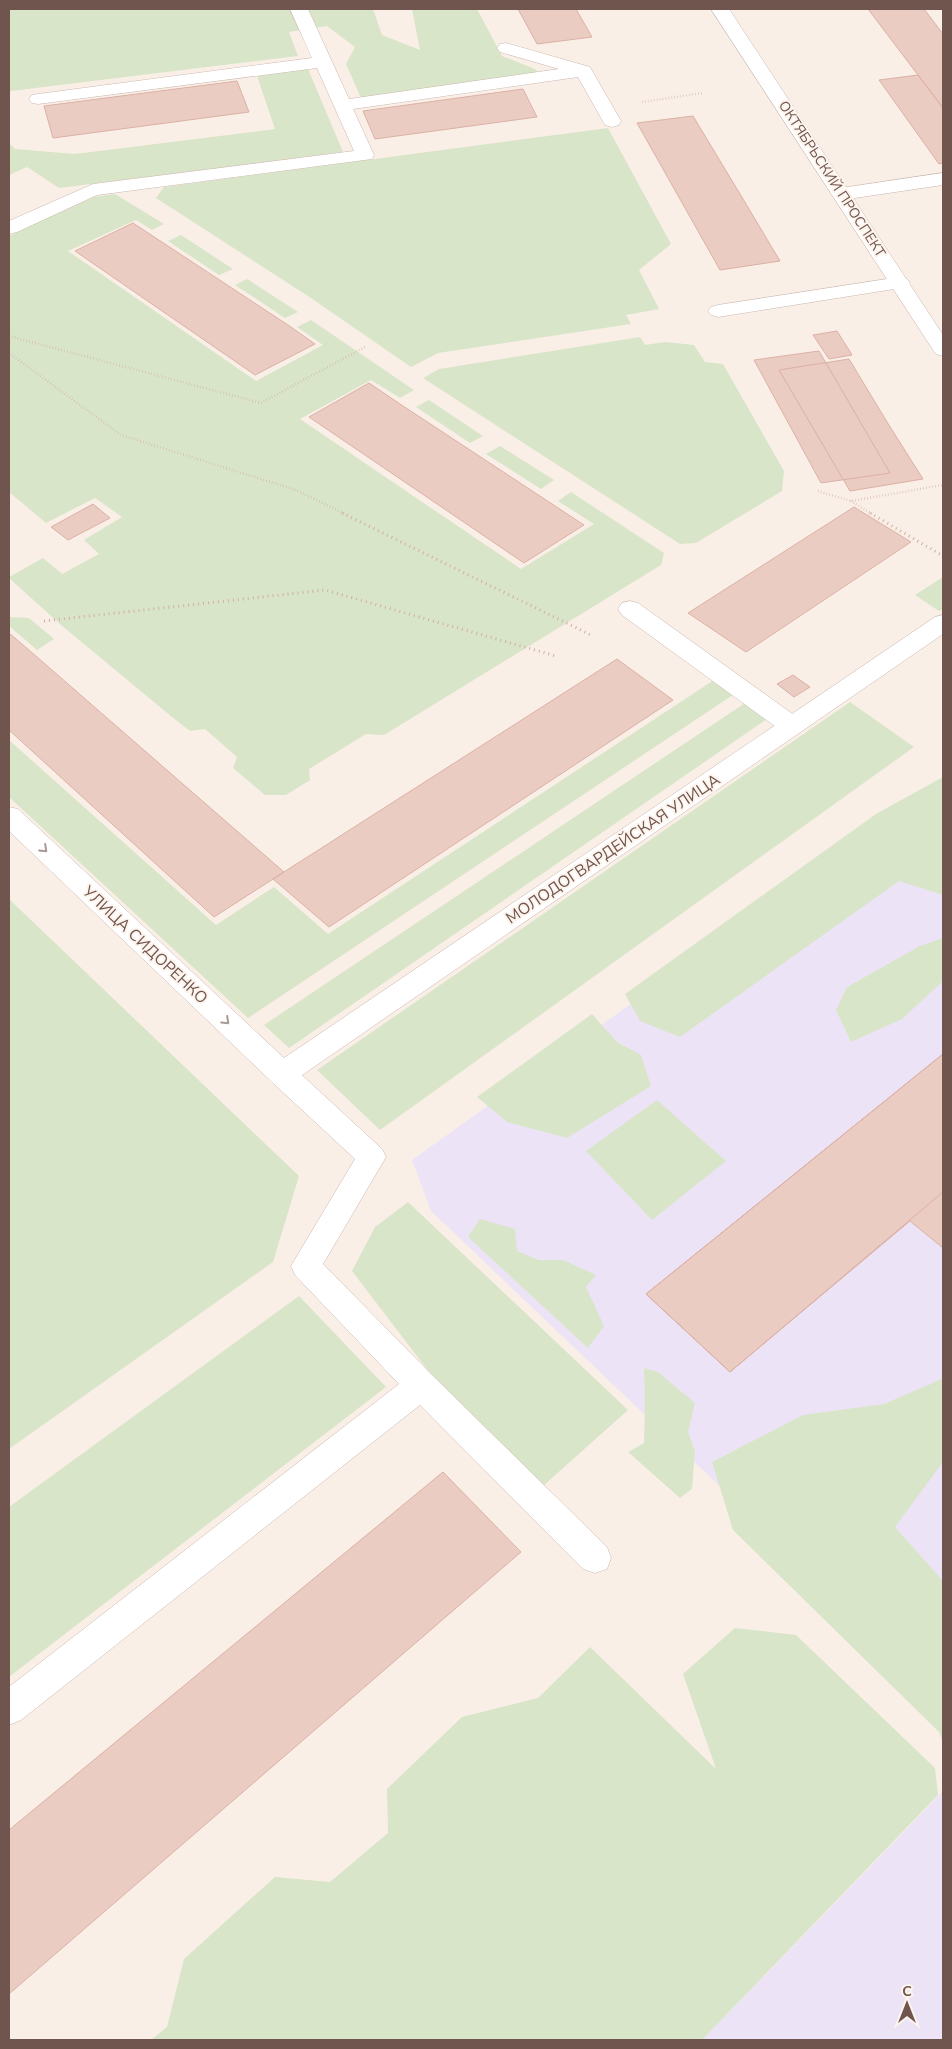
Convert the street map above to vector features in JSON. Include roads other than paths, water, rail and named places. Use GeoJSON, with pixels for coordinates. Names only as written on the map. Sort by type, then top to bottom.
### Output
{"type":"FeatureCollection","features":[{"type":"Feature","properties":{"kind":"street"},"geometry":{"type":"LineString","coordinates":[[10,228],[93,190],[365,155],[299,9]]}},
{"type":"Feature","properties":{"kind":"street","name":"ОКТЯБРЬСКИЙ ПРОСПЕКТ"},"geometry":{"type":"LineString","coordinates":[[720,9],[943,350]]}},
{"type":"Feature","properties":{"kind":"street"},"geometry":{"type":"LineString","coordinates":[[506,48],[584,71],[608,114]]}},
{"type":"Feature","properties":{"kind":"street"},"geometry":{"type":"LineString","coordinates":[[38,100],[322,62]]}},
{"type":"Feature","properties":{"kind":"street"},"geometry":{"type":"LineString","coordinates":[[343,105],[584,71]]}},
{"type":"Feature","properties":{"kind":"street"},"geometry":{"type":"LineString","coordinates":[[841,194],[943,180]]}},
{"type":"Feature","properties":{"kind":"street"},"geometry":{"type":"LineString","coordinates":[[718,311],[900,283]]}},
{"type":"Feature","properties":{"kind":"street"},"geometry":{"type":"LineString","coordinates":[[630,609],[792,726]]}},
{"type":"Feature","properties":{"kind":"street","name":"МОЛОДОГВАРДЕЙСКАЯ УЛИЦА"},"geometry":{"type":"LineString","coordinates":[[282,1074],[943,623]]}},
{"type":"Feature","properties":{"kind":"street","name":"УЛИЦА СИДОРЕНКО"},"geometry":{"type":"LineString","coordinates":[[9,816],[372,1157],[306,1266],[421,1385]]}},
{"type":"Feature","properties":{"kind":"street"},"geometry":{"type":"LineString","coordinates":[[9,1708],[421,1385],[595,1558]]}}]}
